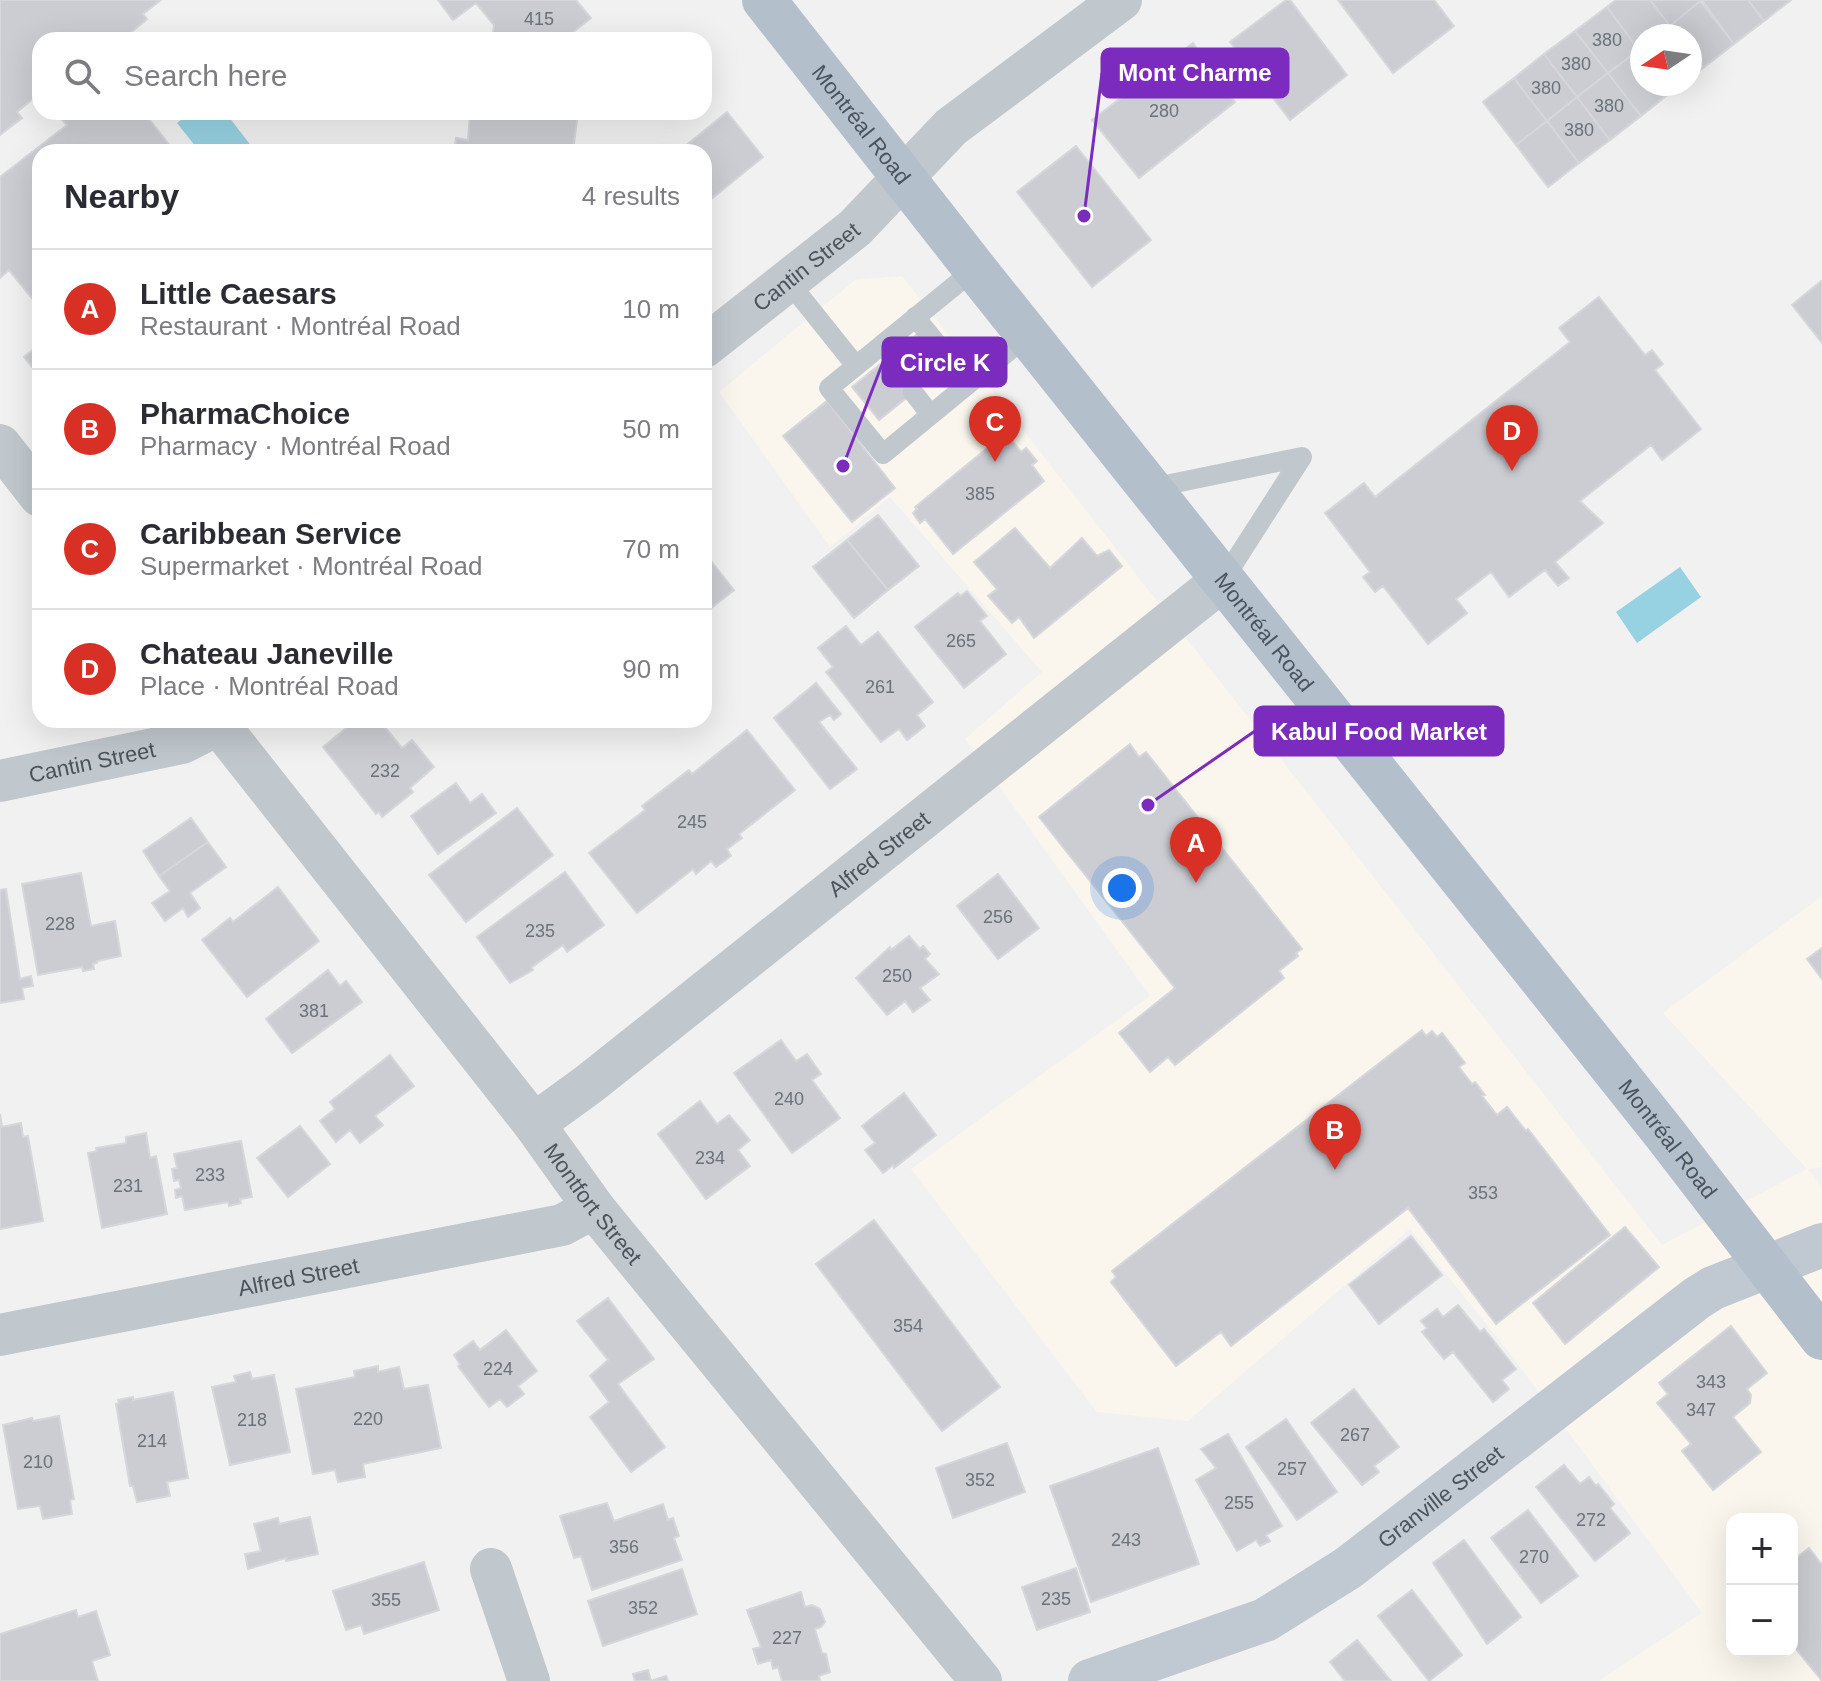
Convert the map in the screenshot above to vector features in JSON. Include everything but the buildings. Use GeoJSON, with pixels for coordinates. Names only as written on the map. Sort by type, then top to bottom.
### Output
{"type":"FeatureCollection","features":[{"type":"Feature","properties":{"kind":"main road","name":"Montréal Road"},"geometry":{"type":"LineString","coordinates":[[764,0],[1657,1124],[1822,1338]]}},
{"type":"Feature","properties":{"kind":"street","name":"Cantin Street"},"geometry":{"type":"LineString","coordinates":[[712,341],[855,228],[951,127],[1121,0]]}},
{"type":"Feature","properties":{"kind":"street"},"geometry":{"type":"LineString","coordinates":[[0,445],[32,486]]}},
{"type":"Feature","properties":{"kind":"street","name":"Alfred Street"},"geometry":{"type":"LineString","coordinates":[[534,1124],[1223,580]]}},
{"type":"Feature","properties":{"kind":"street","name":"Cantin Street"},"geometry":{"type":"LineString","coordinates":[[0,781],[182,743],[209,728]]}},
{"type":"Feature","properties":{"kind":"street","name":"Montfort Street"},"geometry":{"type":"LineString","coordinates":[[225,728],[534,1124],[594,1208],[981,1681]]}},
{"type":"Feature","properties":{"kind":"street","name":"Alfred Street"},"geometry":{"type":"LineString","coordinates":[[0,1335],[562,1225],[594,1208]]}},
{"type":"Feature","properties":{"kind":"street","name":"Granville Street"},"geometry":{"type":"LineString","coordinates":[[1090,1681],[1265,1620],[1348,1568],[1697,1298],[1713,1288],[1822,1245]]}},
{"type":"Feature","properties":{"kind":"street"},"geometry":{"type":"LineString","coordinates":[[491,1569],[529,1681]]}},
{"type":"Feature","properties":{"kind":"lane"},"geometry":{"type":"LineString","coordinates":[[975,269],[915,317],[882,353],[856,366],[829,388],[883,454],[1028,335]]}},
{"type":"Feature","properties":{"kind":"lane"},"geometry":{"type":"LineString","coordinates":[[788,281],[856,366]]}},
{"type":"Feature","properties":{"kind":"lane"},"geometry":{"type":"LineString","coordinates":[[915,317],[969,383]]}},
{"type":"Feature","properties":{"kind":"lane"},"geometry":{"type":"LineString","coordinates":[[913,392],[930,414]]}},
{"type":"Feature","properties":{"kind":"lane"},"geometry":{"type":"LineString","coordinates":[[1151,488],[1302,457],[1223,580]]}},
{"type":"Feature","properties":{"kind":"shaded area"},"geometry":{"type":"Polygon","coordinates":[[[902,276],[1662,1245],[1807,1169],[1663,1013],[1822,896],[1822,1167],[1808,1169],[1822,1187],[1822,1681],[1598,1681],[1702,1613],[1515,1360],[1410,1229],[1188,1421],[1097,1412],[911,1169],[1150,996],[965,739],[1042,672],[890,497],[830,547],[719,392],[855,280],[902,276]]]}},
{"type":"Feature","properties":{"kind":"water"},"geometry":{"type":"Polygon","coordinates":[[[181,120],[231,120],[250,144],[194,144],[177,123],[181,120]]]}},
{"type":"Feature","properties":{"kind":"water"},"geometry":{"type":"Polygon","coordinates":[[[1680,567],[1701,597],[1637,643],[1616,612],[1680,567]]]}},
{"type":"Feature","properties":{"kind":"place","name":"Mont Charme"},"geometry":{"type":"Point","coordinates":[1084,216]}},
{"type":"Feature","properties":{"kind":"place","name":"Caribbean Service"},"geometry":{"type":"Point","coordinates":[995,462]}},
{"type":"Feature","properties":{"kind":"place","name":"Circle K"},"geometry":{"type":"Point","coordinates":[843,466]}},
{"type":"Feature","properties":{"kind":"place","name":"Chateau Janeville"},"geometry":{"type":"Point","coordinates":[1512,471]}},
{"type":"Feature","properties":{"kind":"place","name":"Kabul Food Market"},"geometry":{"type":"Point","coordinates":[1148,805]}},
{"type":"Feature","properties":{"kind":"place","name":"Little Caesars"},"geometry":{"type":"Point","coordinates":[1196,883]}},
{"type":"Feature","properties":{"kind":"place","name":"PharmaChoice"},"geometry":{"type":"Point","coordinates":[1335,1170]}}]}
